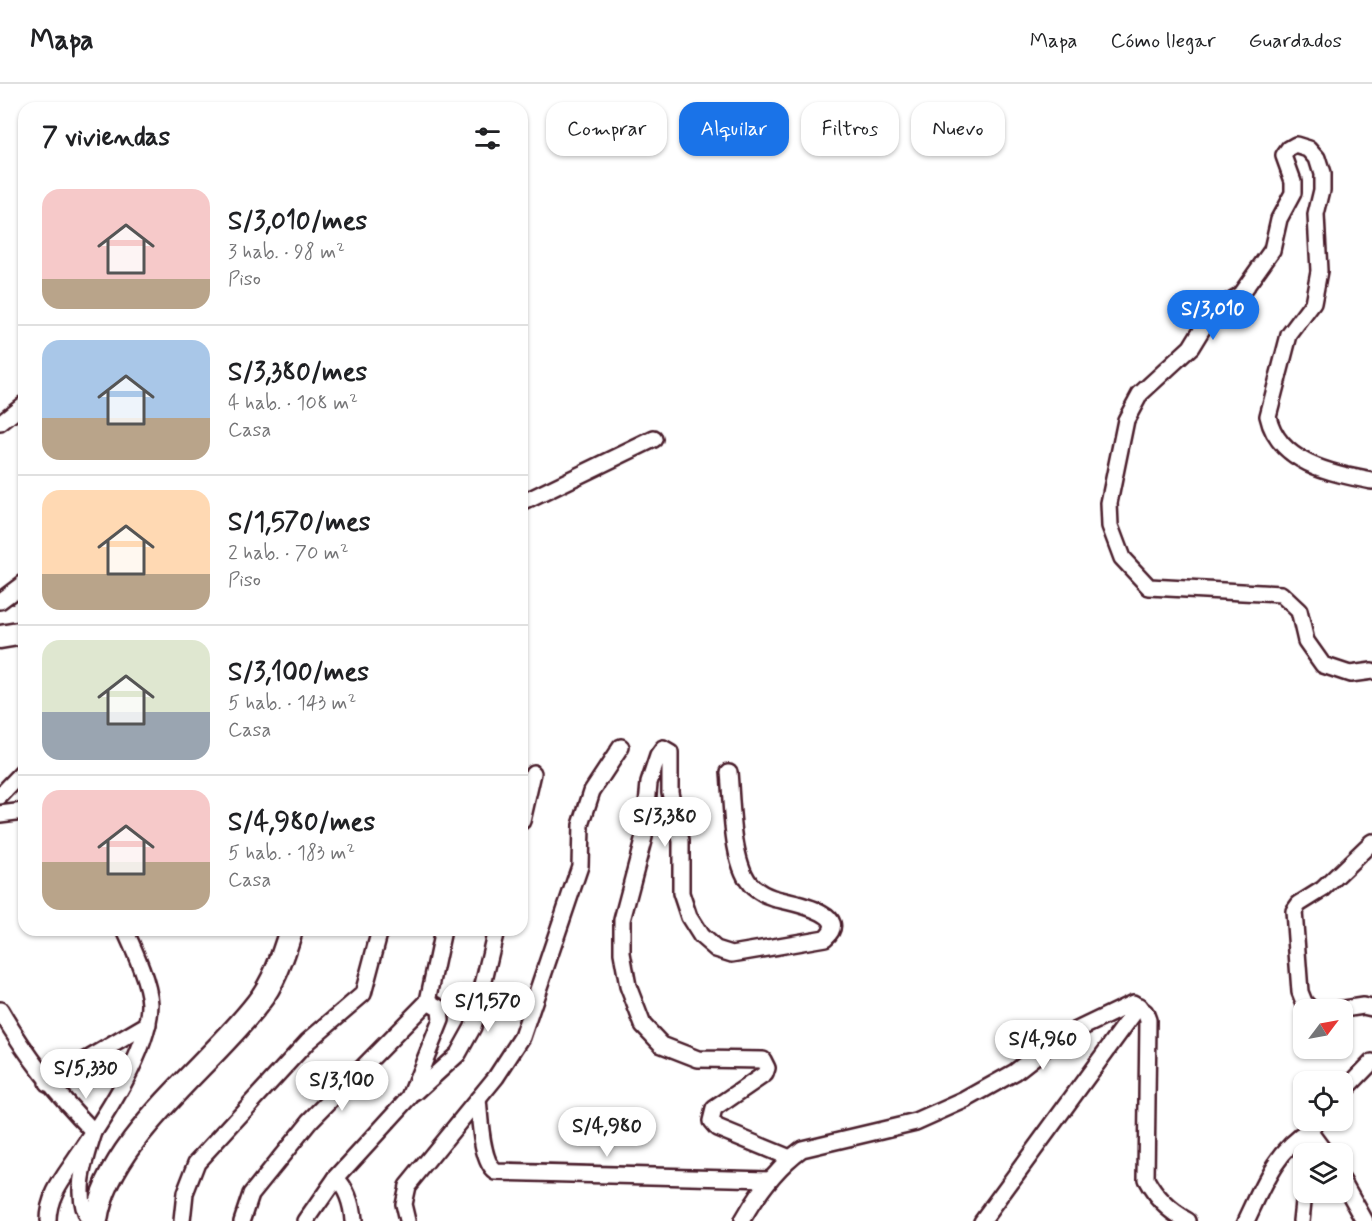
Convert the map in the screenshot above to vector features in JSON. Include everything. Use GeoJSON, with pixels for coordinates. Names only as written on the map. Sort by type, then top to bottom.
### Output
{"type":"FeatureCollection","features":[{"type":"Feature","properties":{"kind":"main road"},"geometry":{"type":"LineString","coordinates":[[0,637],[18,634]]}},
{"type":"Feature","properties":{"kind":"main road"},"geometry":{"type":"LineString","coordinates":[[96,1221],[99,1202],[112,1172],[140,1133],[257,1004],[284,956],[289,936]]}},
{"type":"Feature","properties":{"kind":"street"},"geometry":{"type":"LineString","coordinates":[[1372,481],[1299,459],[1282,446],[1268,416],[1292,328],[1313,303],[1320,271],[1316,215],[1322,190],[1322,174],[1317,158],[1309,149],[1296,145],[1284,156],[1293,181],[1293,193],[1280,219],[1272,250],[1240,295],[1213,311],[1191,347],[1146,387],[1130,410],[1119,447],[1109,503],[1110,526],[1122,558],[1149,587],[1281,594],[1299,611],[1306,640],[1323,665],[1350,675],[1372,671]]}},
{"type":"Feature","properties":{"kind":"street"},"geometry":{"type":"LineString","coordinates":[[0,423],[18,409]]}},
{"type":"Feature","properties":{"kind":"street"},"geometry":{"type":"LineString","coordinates":[[528,500],[654,439]]}},
{"type":"Feature","properties":{"kind":"street"},"geometry":{"type":"LineString","coordinates":[[0,601],[18,588]]}},
{"type":"Feature","properties":{"kind":"street"},"geometry":{"type":"LineString","coordinates":[[406,1221],[403,1204],[407,1185],[478,1099],[522,1038],[580,866],[581,825],[592,791],[621,747]]}},
{"type":"Feature","properties":{"kind":"street"},"geometry":{"type":"LineString","coordinates":[[729,772],[740,864],[748,881],[768,897],[802,905],[825,914],[831,921],[831,931],[825,938],[732,954],[716,949],[701,936],[689,917],[681,893],[681,841],[670,792],[670,753],[663,749],[658,756],[649,783],[644,837],[622,920],[625,970],[644,1025],[662,1046],[698,1059],[763,1060],[767,1068],[765,1074],[714,1109],[711,1121],[717,1128],[790,1158]]}},
{"type":"Feature","properties":{"kind":"street"},"geometry":{"type":"LineString","coordinates":[[528,795],[533,773]]}},
{"type":"Feature","properties":{"kind":"street"},"geometry":{"type":"LineString","coordinates":[[0,795],[18,777]]}},
{"type":"Feature","properties":{"kind":"street"},"geometry":{"type":"LineString","coordinates":[[0,814],[18,812]]}},
{"type":"Feature","properties":{"kind":"street"},"geometry":{"type":"LineString","coordinates":[[1303,999],[1300,992],[1293,922],[1294,911],[1299,904],[1323,889],[1372,842]]}},
{"type":"Feature","properties":{"kind":"street"},"geometry":{"type":"LineString","coordinates":[[48,1221],[54,1192],[115,1099],[148,1024],[150,1002],[128,936]]}},
{"type":"Feature","properties":{"kind":"street"},"geometry":{"type":"LineString","coordinates":[[182,1221],[184,1193],[197,1162],[308,1041],[363,994],[378,936]]}},
{"type":"Feature","properties":{"kind":"street"},"geometry":{"type":"LineString","coordinates":[[242,1221],[251,1194],[310,1121],[428,1001],[442,936]]}},
{"type":"Feature","properties":{"kind":"street"},"geometry":{"type":"LineString","coordinates":[[306,1221],[336,1178],[410,1097],[458,1054],[473,1027],[495,936]]}},
{"type":"Feature","properties":{"kind":"street"},"geometry":{"type":"LineString","coordinates":[[410,1097],[441,1020],[440,1008],[428,1001]]}},
{"type":"Feature","properties":{"kind":"street"},"geometry":{"type":"LineString","coordinates":[[742,1221],[770,1179],[802,1149],[926,1117],[965,1100],[1015,1072],[1056,1040],[1128,1005],[1139,1006]]}},
{"type":"Feature","properties":{"kind":"street"},"geometry":{"type":"LineString","coordinates":[[982,1221],[1139,1006]]}},
{"type":"Feature","properties":{"kind":"street"},"geometry":{"type":"LineString","coordinates":[[1139,1006],[1148,1020],[1149,1041],[1146,1179],[1152,1191],[1171,1212],[1188,1221]]}},
{"type":"Feature","properties":{"kind":"street"},"geometry":{"type":"LineString","coordinates":[[1353,1008],[1372,1008]]}},
{"type":"Feature","properties":{"kind":"street"},"geometry":{"type":"LineString","coordinates":[[0,1010],[19,1044],[47,1083],[93,1132]]}},
{"type":"Feature","properties":{"kind":"street"},"geometry":{"type":"LineString","coordinates":[[47,1083],[148,1024]]}},
{"type":"Feature","properties":{"kind":"street"},"geometry":{"type":"LineString","coordinates":[[1353,1082],[1372,1062]]}},
{"type":"Feature","properties":{"kind":"street"},"geometry":{"type":"LineString","coordinates":[[478,1099],[486,1157],[489,1167],[496,1172],[770,1179]]}},
{"type":"Feature","properties":{"kind":"street"},"geometry":{"type":"LineString","coordinates":[[1246,1221],[1281,1153],[1306,1131]]}},
{"type":"Feature","properties":{"kind":"street"},"geometry":{"type":"LineString","coordinates":[[89,1221],[81,1200],[85,1164],[93,1132]]}},
{"type":"Feature","properties":{"kind":"street"},"geometry":{"type":"LineString","coordinates":[[336,1178],[346,1188],[352,1208],[352,1221]]}},
{"type":"Feature","properties":{"kind":"street"},"geometry":{"type":"LineString","coordinates":[[1353,1200],[1365,1221]]}},
{"type":"Feature","properties":{"kind":"street"},"geometry":{"type":"LineString","coordinates":[[1302,1221],[1303,1203]]}}]}
